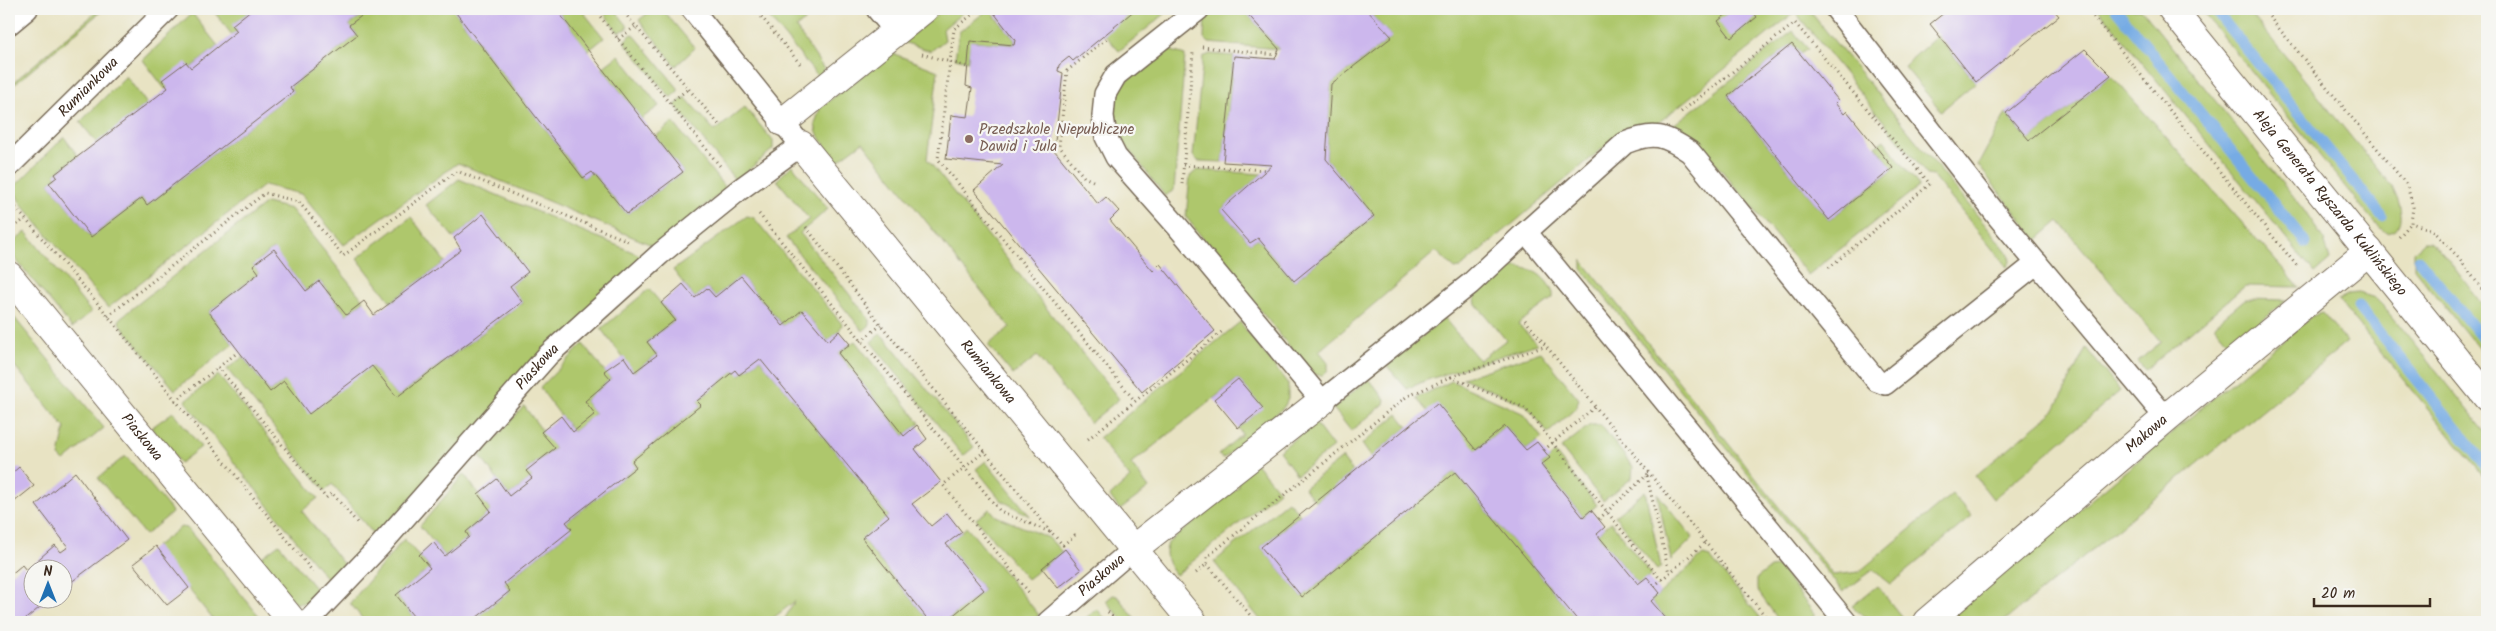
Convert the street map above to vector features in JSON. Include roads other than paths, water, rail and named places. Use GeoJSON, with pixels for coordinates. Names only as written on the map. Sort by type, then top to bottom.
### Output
{"type":"FeatureCollection","features":[{"type":"Feature","properties":{"kind":"street"},"geometry":{"type":"LineString","coordinates":[[783,122],[892,37],[924,9]]}},
{"type":"Feature","properties":{"kind":"street","name":"Aleja Generała Ryszarda Kuklińskiego"},"geometry":{"type":"LineString","coordinates":[[2172,9],[2487,397]]}},
{"type":"Feature","properties":{"kind":"street","name":"Rumiankowa"},"geometry":{"type":"LineString","coordinates":[[801,145],[1193,622]]}},
{"type":"Feature","properties":{"kind":"street","name":"Makowa"},"geometry":{"type":"LineString","coordinates":[[1927,622],[2166,418],[2369,251]]}},
{"type":"Feature","properties":{"kind":"street","name":"Piaskowa"},"geometry":{"type":"LineString","coordinates":[[9,276],[293,622]]}},
{"type":"Feature","properties":{"kind":"street"},"geometry":{"type":"LineString","coordinates":[[1133,549],[1322,401]]}},
{"type":"Feature","properties":{"kind":"lane"},"geometry":{"type":"LineString","coordinates":[[9,24],[27,9]]}},
{"type":"Feature","properties":{"kind":"lane","name":"Rumiankowa"},"geometry":{"type":"LineString","coordinates":[[9,166],[168,9]]}},
{"type":"Feature","properties":{"kind":"lane","name":"Rumiankowa"},"geometry":{"type":"LineString","coordinates":[[692,9],[801,145]]}},
{"type":"Feature","properties":{"kind":"lane"},"geometry":{"type":"LineString","coordinates":[[877,9],[892,37]]}},
{"type":"Feature","properties":{"kind":"lane"},"geometry":{"type":"LineString","coordinates":[[1200,9],[1116,75],[1105,94],[1103,126],[1110,148],[1322,401],[1470,284],[1625,143],[1642,136],[1659,135],[1675,142],[1690,152],[1877,381],[1885,384],[2037,263]]}},
{"type":"Feature","properties":{"kind":"lane"},"geometry":{"type":"LineString","coordinates":[[1836,9],[2037,263],[2166,418]]}},
{"type":"Feature","properties":{"kind":"lane","name":"Piaskowa"},"geometry":{"type":"LineString","coordinates":[[307,622],[378,548],[548,355],[660,254],[739,190],[801,145]]}},
{"type":"Feature","properties":{"kind":"lane"},"geometry":{"type":"LineString","coordinates":[[1526,232],[1846,622]]}},
{"type":"Feature","properties":{"kind":"lane","name":"Piaskowa"},"geometry":{"type":"LineString","coordinates":[[1050,621],[1104,572],[1133,549]]}},
{"type":"Feature","properties":{"kind":"waterway"},"geometry":{"type":"LineString","coordinates":[[2116,9],[2306,243]]}},
{"type":"Feature","properties":{"kind":"waterway"},"geometry":{"type":"LineString","coordinates":[[2214,9],[2382,216]]}},
{"type":"Feature","properties":{"kind":"waterway"},"geometry":{"type":"LineString","coordinates":[[2419,260],[2487,344]]}},
{"type":"Feature","properties":{"kind":"waterway"},"geometry":{"type":"LineString","coordinates":[[2358,306],[2487,467]]}},
{"type":"Feature","properties":{"kind":"place","name":"Przedszkole Niepubliczne Dawid i Jula"},"geometry":{"type":"Point","coordinates":[969,139]}}]}
